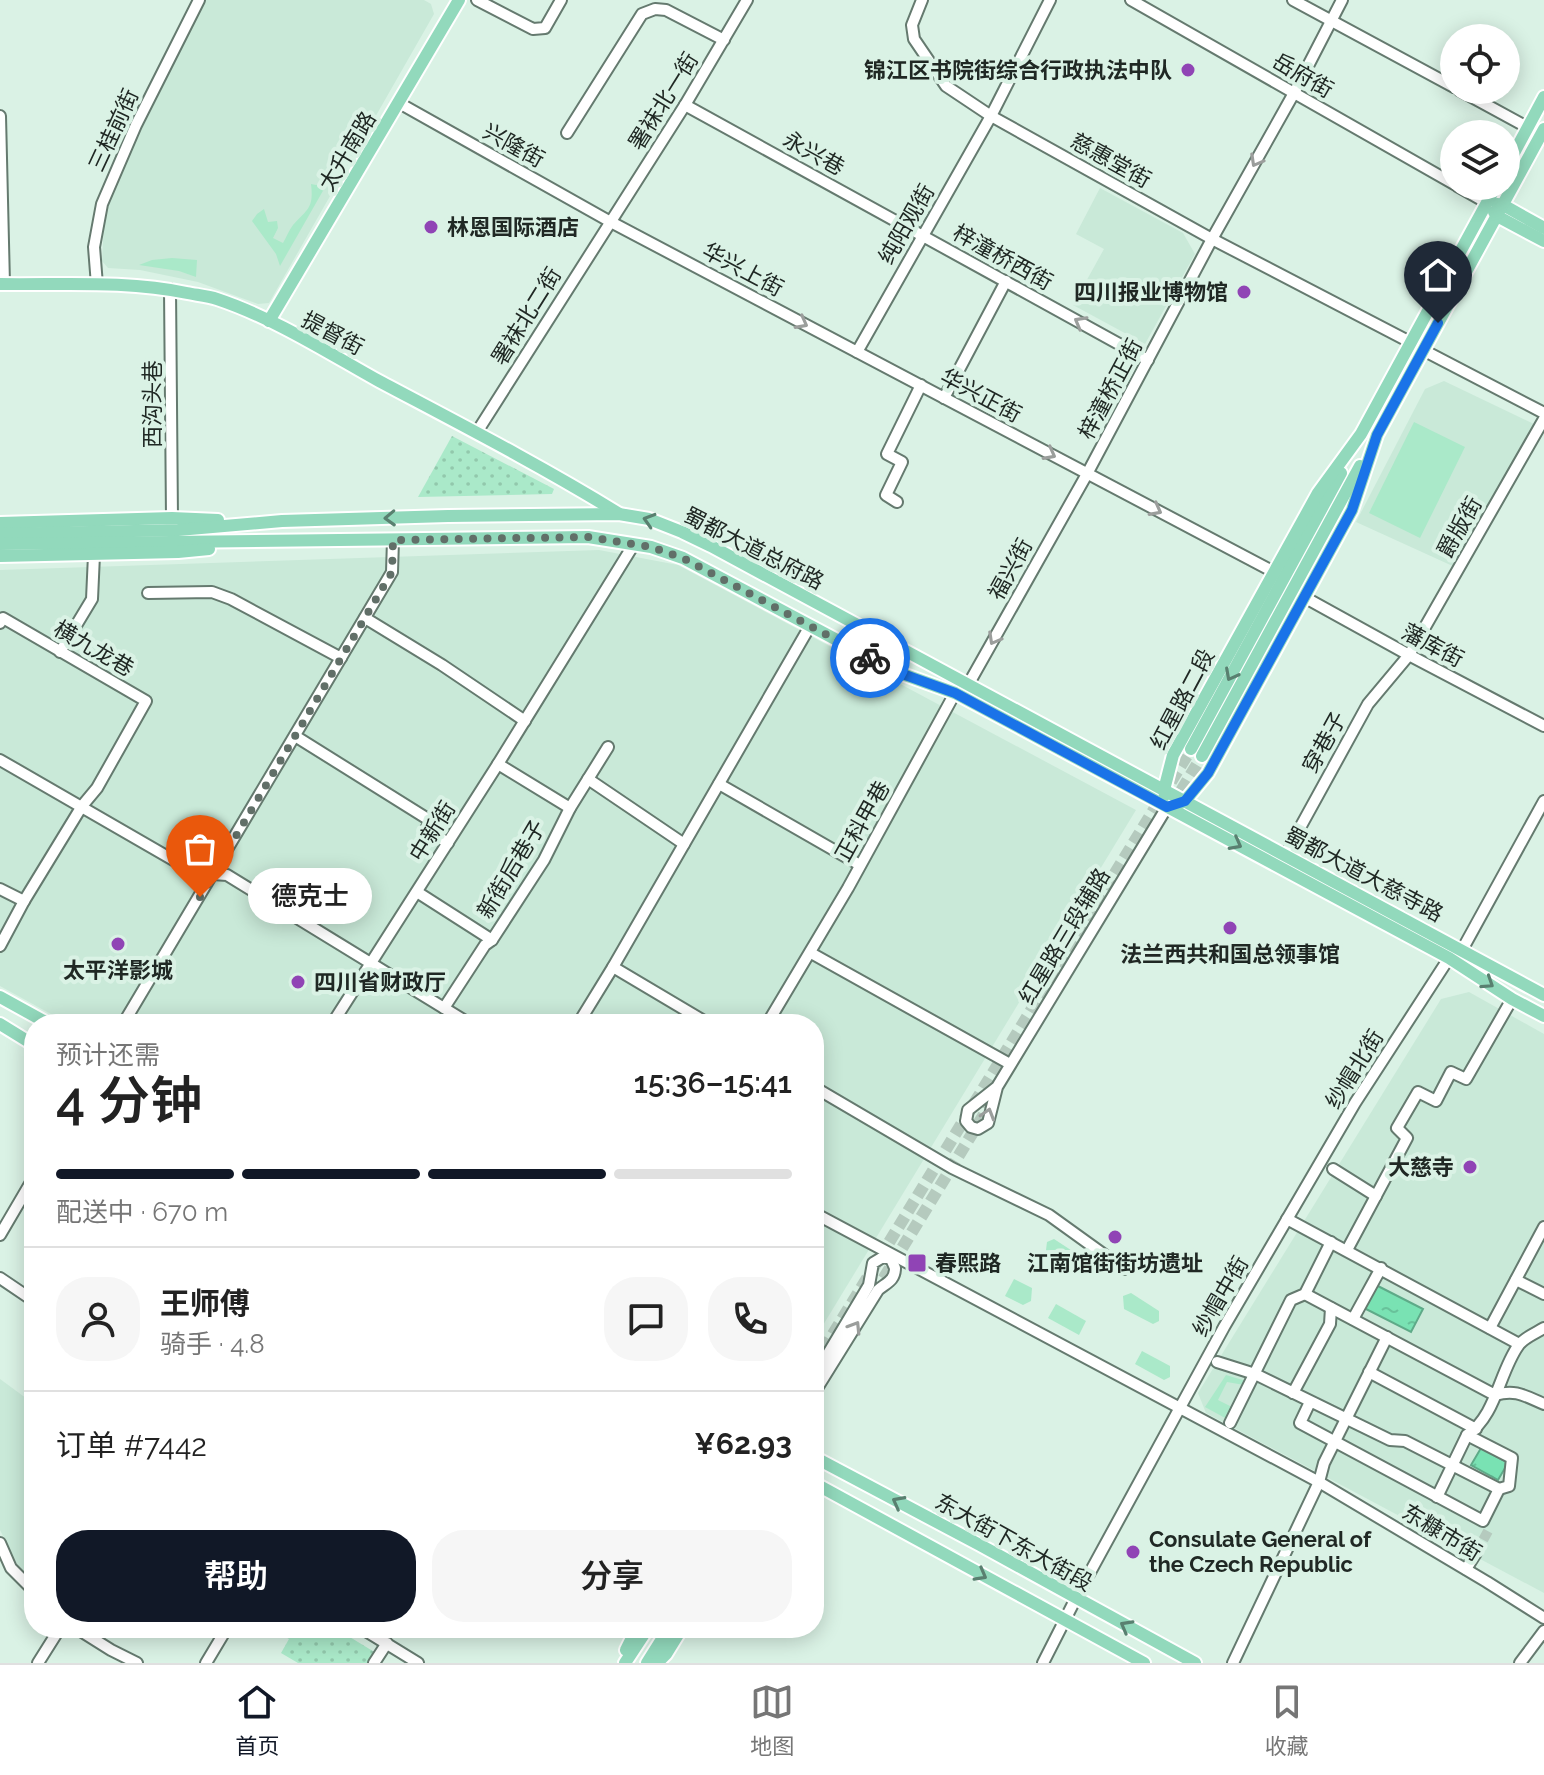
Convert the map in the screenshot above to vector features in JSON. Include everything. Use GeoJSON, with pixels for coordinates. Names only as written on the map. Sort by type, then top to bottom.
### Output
{"type":"FeatureCollection","features":[{"type":"Feature","properties":{"kind":"main road","name":"太升南路"},"geometry":{"type":"LineString","coordinates":[[269,321],[456,1]]}},
{"type":"Feature","properties":{"kind":"main road"},"geometry":{"type":"LineString","coordinates":[[1520,141],[1544,97]]}},
{"type":"Feature","properties":{"kind":"main road"},"geometry":{"type":"LineString","coordinates":[[1361,434],[1196,753],[1377,435],[1544,129]]}},
{"type":"Feature","properties":{"kind":"main road","name":"红星路二段"},"geometry":{"type":"LineString","coordinates":[[1167,807],[1164,790],[1173,755],[1318,493],[1361,434],[1489,200]]}},
{"type":"Feature","properties":{"kind":"main road"},"geometry":{"type":"LineString","coordinates":[[1487,203],[1544,228]]}},
{"type":"Feature","properties":{"kind":"main road"},"geometry":{"type":"LineString","coordinates":[[1500,210],[1544,241]]}},
{"type":"Feature","properties":{"kind":"main road","name":"提督街"},"geometry":{"type":"LineString","coordinates":[[2,284],[81,283],[170,289],[216,299],[269,321],[567,481],[619,514]]}},
{"type":"Feature","properties":{"kind":"main road"},"geometry":{"type":"LineString","coordinates":[[1167,807],[1185,801],[1208,773],[1352,510],[1377,435]]}},
{"type":"Feature","properties":{"kind":"main road","name":"蜀都大道总府路"},"geometry":{"type":"LineString","coordinates":[[0,534],[178,530],[282,521],[448,516],[619,514],[649,519],[682,532],[1164,790]]}},
{"type":"Feature","properties":{"kind":"main road","name":"蜀都大道总府路"},"geometry":{"type":"LineString","coordinates":[[0,523],[172,518],[282,521]]}},
{"type":"Feature","properties":{"kind":"main road","name":"蜀都大道总府路"},"geometry":{"type":"LineString","coordinates":[[0,544],[588,537],[651,547],[683,558],[897,672],[955,693],[1167,807]]}},
{"type":"Feature","properties":{"kind":"main road","name":"蜀都大道总府路"},"geometry":{"type":"LineString","coordinates":[[0,556],[178,552],[280,542]]}},
{"type":"Feature","properties":{"kind":"main road","name":"蜀都大道大慈寺路"},"geometry":{"type":"LineString","coordinates":[[1164,790],[1544,995]]}},
{"type":"Feature","properties":{"kind":"main road","name":"蜀都大道大慈寺路"},"geometry":{"type":"LineString","coordinates":[[1167,807],[1449,958],[1544,1016]]}},
{"type":"Feature","properties":{"kind":"main road"},"geometry":{"type":"LineString","coordinates":[[0,997],[31,1014]]}},
{"type":"Feature","properties":{"kind":"main road"},"geometry":{"type":"LineString","coordinates":[[0,1024],[24,1039]]}},
{"type":"Feature","properties":{"kind":"main road","name":"东大街下东大街段"},"geometry":{"type":"LineString","coordinates":[[824,1462],[1195,1663]]}},
{"type":"Feature","properties":{"kind":"main road","name":"东大街下东大街段"},"geometry":{"type":"LineString","coordinates":[[824,1488],[1144,1663]]}},
{"type":"Feature","properties":{"kind":"main road"},"geometry":{"type":"LineString","coordinates":[[622,1663],[633,1638]]}},
{"type":"Feature","properties":{"kind":"main road"},"geometry":{"type":"LineString","coordinates":[[622,1663],[641,1638]]}},
{"type":"Feature","properties":{"kind":"main road"},"geometry":{"type":"LineString","coordinates":[[647,1663],[663,1638]]}},
{"type":"Feature","properties":{"kind":"main road"},"geometry":{"type":"LineString","coordinates":[[657,1663],[676,1638]]}},
{"type":"Feature","properties":{"kind":"street","name":"三桂前街"},"geometry":{"type":"LineString","coordinates":[[97,285],[94,247],[102,204],[136,125],[199,0]]}},
{"type":"Feature","properties":{"kind":"street"},"geometry":{"type":"LineString","coordinates":[[477,0],[533,29],[545,28],[561,0]]}},
{"type":"Feature","properties":{"kind":"street","name":"署袜北一街"},"geometry":{"type":"LineString","coordinates":[[609,221],[685,105],[747,0]]}},
{"type":"Feature","properties":{"kind":"street","name":"慈惠堂街"},"geometry":{"type":"LineString","coordinates":[[922,0],[912,25],[914,39],[946,86],[991,116],[1212,239],[1410,342]]}},
{"type":"Feature","properties":{"kind":"street","name":"纯阳观街"},"geometry":{"type":"LineString","coordinates":[[857,352],[991,116],[1050,0]]}},
{"type":"Feature","properties":{"kind":"street","name":"岳府街"},"geometry":{"type":"LineString","coordinates":[[1131,0],[1440,176]]}},
{"type":"Feature","properties":{"kind":"street"},"geometry":{"type":"LineString","coordinates":[[1293,0],[1440,80]]}},
{"type":"Feature","properties":{"kind":"street","name":"梓潼桥正街"},"geometry":{"type":"LineString","coordinates":[[1087,474],[1342,0]]}},
{"type":"Feature","properties":{"kind":"street"},"geometry":{"type":"LineString","coordinates":[[567,133],[642,14],[655,9],[666,10],[724,40]]}},
{"type":"Feature","properties":{"kind":"street","name":"兴隆街"},"geometry":{"type":"LineString","coordinates":[[399,103],[609,221]]}},
{"type":"Feature","properties":{"kind":"street"},"geometry":{"type":"LineString","coordinates":[[1485,104],[1527,127]]}},
{"type":"Feature","properties":{"kind":"street","name":"永兴巷"},"geometry":{"type":"LineString","coordinates":[[685,105],[923,236]]}},
{"type":"Feature","properties":{"kind":"street"},"geometry":{"type":"LineString","coordinates":[[0,116],[2,284]]}},
{"type":"Feature","properties":{"kind":"street","name":"岳府街"},"geometry":{"type":"LineString","coordinates":[[1482,200],[1487,203]]}},
{"type":"Feature","properties":{"kind":"street","name":"华兴上街"},"geometry":{"type":"LineString","coordinates":[[609,221],[857,352]]}},
{"type":"Feature","properties":{"kind":"street","name":"署袜北二街"},"geometry":{"type":"LineString","coordinates":[[477,432],[609,221]]}},
{"type":"Feature","properties":{"kind":"street","name":"梓潼桥西街"},"geometry":{"type":"LineString","coordinates":[[923,236],[1148,360]]}},
{"type":"Feature","properties":{"kind":"street"},"geometry":{"type":"LineString","coordinates":[[944,398],[1006,281]]}},
{"type":"Feature","properties":{"kind":"street","name":"西沟头巷"},"geometry":{"type":"LineString","coordinates":[[170,289],[172,518]]}},
{"type":"Feature","properties":{"kind":"street"},"geometry":{"type":"LineString","coordinates":[[1423,350],[1544,413]]}},
{"type":"Feature","properties":{"kind":"street","name":"华兴正街"},"geometry":{"type":"LineString","coordinates":[[857,352],[1274,572]]}},
{"type":"Feature","properties":{"kind":"street"},"geometry":{"type":"LineString","coordinates":[[897,502],[886,495],[902,462],[887,454],[921,385]]}},
{"type":"Feature","properties":{"kind":"street","name":"爵版街"},"geometry":{"type":"LineString","coordinates":[[1409,655],[1544,419]]}},
{"type":"Feature","properties":{"kind":"street","name":"福兴街"},"geometry":{"type":"LineString","coordinates":[[968,685],[1087,474]]}},
{"type":"Feature","properties":{"kind":"street"},"geometry":{"type":"LineString","coordinates":[[129,1014],[392,572],[393,540]]}},
{"type":"Feature","properties":{"kind":"street","name":"中新街"},"geometry":{"type":"LineString","coordinates":[[338,1014],[634,544]]}},
{"type":"Feature","properties":{"kind":"street"},"geometry":{"type":"LineString","coordinates":[[60,652],[92,599],[94,555]]}},
{"type":"Feature","properties":{"kind":"street"},"geometry":{"type":"LineString","coordinates":[[148,593],[212,592],[231,599],[341,658]]}},
{"type":"Feature","properties":{"kind":"street","name":"藩库街"},"geometry":{"type":"LineString","coordinates":[[1304,597],[1544,726]]}},
{"type":"Feature","properties":{"kind":"street","name":"横九龙巷"},"geometry":{"type":"LineString","coordinates":[[0,623],[3,618],[146,701],[97,788],[82,806]]}},
{"type":"Feature","properties":{"kind":"street"},"geometry":{"type":"LineString","coordinates":[[365,618],[525,721]]}},
{"type":"Feature","properties":{"kind":"street"},"geometry":{"type":"LineString","coordinates":[[584,1014],[810,626]]}},
{"type":"Feature","properties":{"kind":"street","name":"穿巷子"},"geometry":{"type":"LineString","coordinates":[[1285,855],[1368,704],[1409,655]]}},
{"type":"Feature","properties":{"kind":"street","name":"正科甲巷"},"geometry":{"type":"LineString","coordinates":[[773,1014],[811,953],[955,693]]}},
{"type":"Feature","properties":{"kind":"street"},"geometry":{"type":"LineString","coordinates":[[295,736],[431,821],[426,829],[448,843]]}},
{"type":"Feature","properties":{"kind":"street","name":"新街后巷子"},"geometry":{"type":"LineString","coordinates":[[444,1008],[544,860],[570,808],[608,747]]}},
{"type":"Feature","properties":{"kind":"street"},"geometry":{"type":"LineString","coordinates":[[0,760],[182,865],[227,875],[454,1014]]}},
{"type":"Feature","properties":{"kind":"street"},"geometry":{"type":"LineString","coordinates":[[498,764],[570,808]]}},
{"type":"Feature","properties":{"kind":"street"},"geometry":{"type":"LineString","coordinates":[[588,779],[684,844]]}},
{"type":"Feature","properties":{"kind":"street"},"geometry":{"type":"LineString","coordinates":[[719,784],[860,865]]}},
{"type":"Feature","properties":{"kind":"street"},"geometry":{"type":"LineString","coordinates":[[1449,958],[1462,950],[1544,801]]}},
{"type":"Feature","properties":{"kind":"street"},"geometry":{"type":"LineString","coordinates":[[0,946],[82,806]]}},
{"type":"Feature","properties":{"kind":"street","name":"红星路三段辅路"},"geometry":{"type":"LineString","coordinates":[[997,1087],[1167,807]]}},
{"type":"Feature","properties":{"kind":"street"},"geometry":{"type":"LineString","coordinates":[[0,889],[24,901]]}},
{"type":"Feature","properties":{"kind":"street"},"geometry":{"type":"LineString","coordinates":[[417,892],[492,940]]}},
{"type":"Feature","properties":{"kind":"street"},"geometry":{"type":"LineString","coordinates":[[811,953],[1010,1064]]}},
{"type":"Feature","properties":{"kind":"street","name":"纱帽北街"},"geometry":{"type":"LineString","coordinates":[[1296,1203],[1355,1103],[1449,958]]}},
{"type":"Feature","properties":{"kind":"street"},"geometry":{"type":"LineString","coordinates":[[613,967],[692,1014]]}},
{"type":"Feature","properties":{"kind":"street"},"geometry":{"type":"LineString","coordinates":[[1347,1250],[1407,1138],[1397,1128],[1418,1092],[1436,1101],[1451,1072],[1466,1079],[1512,999]]}},
{"type":"Feature","properties":{"kind":"street"},"geometry":{"type":"LineString","coordinates":[[824,1093],[952,1168],[1049,1215],[1124,1269]]}},
{"type":"Feature","properties":{"kind":"street"},"geometry":{"type":"LineString","coordinates":[[1333,1169],[1376,1196]]}},
{"type":"Feature","properties":{"kind":"street"},"geometry":{"type":"LineString","coordinates":[[0,1235],[24,1194]]}},
{"type":"Feature","properties":{"kind":"street","name":"纱帽中街"},"geometry":{"type":"LineString","coordinates":[[1043,1663],[1224,1327],[1296,1203]]}},
{"type":"Feature","properties":{"kind":"street","name":"东糠市街"},"geometry":{"type":"LineString","coordinates":[[824,1218],[1319,1482],[1544,1618]]}},
{"type":"Feature","properties":{"kind":"street"},"geometry":{"type":"LineString","coordinates":[[1287,1219],[1519,1344]]}},
{"type":"Feature","properties":{"kind":"street"},"geometry":{"type":"LineString","coordinates":[[1490,1328],[1544,1227]]}},
{"type":"Feature","properties":{"kind":"street"},"geometry":{"type":"LineString","coordinates":[[1230,1423],[1291,1300],[1305,1294],[1331,1242]]}},
{"type":"Feature","properties":{"kind":"street"},"geometry":{"type":"LineString","coordinates":[[824,1360],[869,1285],[873,1263],[883,1257],[891,1259],[895,1268],[893,1277],[878,1290],[824,1377]]}},
{"type":"Feature","properties":{"kind":"street"},"geometry":{"type":"LineString","coordinates":[[1353,1319],[1381,1268]]}},
{"type":"Feature","properties":{"kind":"street"},"geometry":{"type":"LineString","coordinates":[[0,1278],[24,1294]]}},
{"type":"Feature","properties":{"kind":"street"},"geometry":{"type":"LineString","coordinates":[[1516,1280],[1544,1294]]}},
{"type":"Feature","properties":{"kind":"street"},"geometry":{"type":"LineString","coordinates":[[1305,1294],[1495,1395],[1516,1392],[1544,1404]]}},
{"type":"Feature","properties":{"kind":"street"},"geometry":{"type":"LineString","coordinates":[[1293,1393],[1330,1324],[1331,1308]]}},
{"type":"Feature","properties":{"kind":"street"},"geometry":{"type":"LineString","coordinates":[[1437,1497],[1495,1395],[1519,1344],[1544,1328]]}},
{"type":"Feature","properties":{"kind":"street"},"geometry":{"type":"LineString","coordinates":[[1532,1335],[1544,1340]]}},
{"type":"Feature","properties":{"kind":"street"},"geometry":{"type":"LineString","coordinates":[[1233,1663],[1319,1482],[1334,1441],[1387,1337]]}},
{"type":"Feature","properties":{"kind":"street"},"geometry":{"type":"LineString","coordinates":[[1217,1362],[1255,1374],[1390,1440],[1405,1441],[1499,1489],[1509,1486],[1512,1458],[1369,1372]]}},
{"type":"Feature","properties":{"kind":"street"},"geometry":{"type":"LineString","coordinates":[[1310,1402],[1300,1423],[1485,1526],[1499,1489]]}},
{"type":"Feature","properties":{"kind":"street"},"geometry":{"type":"LineString","coordinates":[[0,1543],[11,1568],[24,1581]]}},
{"type":"Feature","properties":{"kind":"street"},"geometry":{"type":"LineString","coordinates":[[1466,1569],[1476,1553]]}},
{"type":"Feature","properties":{"kind":"street"},"geometry":{"type":"LineString","coordinates":[[1520,1663],[1544,1631]]}},
{"type":"Feature","properties":{"kind":"street"},"geometry":{"type":"LineString","coordinates":[[43,1661],[55,1638]]}},
{"type":"Feature","properties":{"kind":"street"},"geometry":{"type":"LineString","coordinates":[[92,1638],[137,1663]]}},
{"type":"Feature","properties":{"kind":"street"},"geometry":{"type":"LineString","coordinates":[[206,1663],[221,1638]]}},
{"type":"Feature","properties":{"kind":"street"},"geometry":{"type":"LineString","coordinates":[[378,1638],[418,1663]]}},
{"type":"Feature","properties":{"kind":"street"},"geometry":{"type":"LineString","coordinates":[[374,1663],[387,1643]]}},
{"type":"Feature","properties":{"kind":"shaded area"},"geometry":{"type":"Polygon","coordinates":[[[206,0],[424,0],[431,4],[434,14],[269,303],[258,304],[198,282],[140,270],[108,268],[102,261],[104,223],[110,200],[128,156],[206,0]]]}},
{"type":"Feature","properties":{"kind":"shaded area"},"geometry":{"type":"Polygon","coordinates":[[[328,182],[280,266],[276,254],[252,221],[264,209],[268,222],[277,221],[278,228],[273,238],[283,243],[308,208],[311,184],[328,182]]]}},
{"type":"Feature","properties":{"kind":"shaded area"},"geometry":{"type":"Polygon","coordinates":[[[1100,188],[1183,233],[1195,254],[1145,344],[1073,305],[1104,249],[1076,234],[1100,188]]]}},
{"type":"Feature","properties":{"kind":"shaded area"},"geometry":{"type":"Polygon","coordinates":[[[152,260],[197,260],[196,277],[139,265],[152,260]]]}},
{"type":"Feature","properties":{"kind":"shaded area"},"geometry":{"type":"Polygon","coordinates":[[[1444,381],[1534,424],[1457,568],[1356,522],[1425,389],[1444,381]]]}},
{"type":"Feature","properties":{"kind":"shaded area"},"geometry":{"type":"Polygon","coordinates":[[[1414,422],[1465,447],[1420,538],[1369,513],[1414,422]]]}},
{"type":"Feature","properties":{"kind":"shaded area"},"geometry":{"type":"Polygon","coordinates":[[[452,436],[554,489],[552,494],[418,497],[452,436]]]}},
{"type":"Feature","properties":{"kind":"shaded area"},"geometry":{"type":"Polygon","coordinates":[[[599,550],[678,565],[1136,810],[824,1324],[824,1014],[51,1014],[0,986],[0,570],[599,550]]]}},
{"type":"Feature","properties":{"kind":"shaded area"},"geometry":{"type":"Polygon","coordinates":[[[1469,992],[1544,1034],[1544,1593],[1206,1413],[1198,1393],[1441,999],[1469,992]]]}},
{"type":"Feature","properties":{"kind":"shaded area"},"geometry":{"type":"Polygon","coordinates":[[[1054,1239],[1083,1258],[1083,1268],[1074,1274],[1045,1258],[1047,1242],[1054,1239]]]}},
{"type":"Feature","properties":{"kind":"shaded area"},"geometry":{"type":"Polygon","coordinates":[[[1014,1279],[1032,1288],[1031,1301],[1023,1305],[1005,1296],[1014,1279]]]}},
{"type":"Feature","properties":{"kind":"shaded area"},"geometry":{"type":"Polygon","coordinates":[[[1131,1293],[1159,1311],[1159,1321],[1153,1324],[1124,1309],[1123,1296],[1131,1293]]]}},
{"type":"Feature","properties":{"kind":"shaded area"},"geometry":{"type":"Polygon","coordinates":[[[1056,1304],[1086,1321],[1079,1335],[1048,1318],[1056,1304]]]}},
{"type":"Feature","properties":{"kind":"shaded area"},"geometry":{"type":"Polygon","coordinates":[[[1142,1351],[1170,1366],[1170,1377],[1164,1380],[1135,1364],[1142,1351]]]}},
{"type":"Feature","properties":{"kind":"shaded area"},"geometry":{"type":"Polygon","coordinates":[[[1226,1375],[1246,1381],[1244,1385],[1227,1382],[1218,1400],[1232,1407],[1227,1419],[1205,1407],[1226,1375]]]}},
{"type":"Feature","properties":{"kind":"shaded area"},"geometry":{"type":"Polygon","coordinates":[[[0,1379],[24,1397],[24,1572],[0,1530],[0,1379]]]}},
{"type":"Feature","properties":{"kind":"shaded area"},"geometry":{"type":"Polygon","coordinates":[[[351,1638],[376,1653],[370,1663],[298,1663],[281,1653],[289,1639],[351,1638]]]}},
{"type":"Feature","properties":{"kind":"water"},"geometry":{"type":"Polygon","coordinates":[[[1374,1284],[1423,1309],[1411,1332],[1362,1307],[1374,1284]]]}},
{"type":"Feature","properties":{"kind":"water"},"geometry":{"type":"Polygon","coordinates":[[[1481,1448],[1508,1463],[1498,1480],[1471,1465],[1481,1448]]]}},
{"type":"Feature","properties":{"kind":"tunnel"},"geometry":{"type":"LineString","coordinates":[[824,1349],[1191,749]]}},
{"type":"Feature","properties":{"kind":"tunnel"},"geometry":{"type":"LineString","coordinates":[[1172,806],[1202,756]]}},
{"type":"Feature","properties":{"kind":"tunnel"},"geometry":{"type":"LineString","coordinates":[[874,1294],[994,1098]]}},
{"type":"Feature","properties":{"kind":"tunnel"},"geometry":{"type":"LineString","coordinates":[[1476,1553],[1488,1531]]}},
{"type":"Feature","properties":{"kind":"way so far"},"geometry":{"type":"LineString","coordinates":[[200,897],[392,572],[393,540],[588,537],[651,547],[683,558],[870,658]]}},
{"type":"Feature","properties":{"kind":"place","name":"锦江区书院街综合行政执法中队"},"geometry":{"type":"Point","coordinates":[1188,70]}},
{"type":"Feature","properties":{"kind":"place","name":"林恩国际酒店"},"geometry":{"type":"Point","coordinates":[431,227]}},
{"type":"Feature","properties":{"kind":"place","name":"四川报业博物馆"},"geometry":{"type":"Point","coordinates":[1244,292]}},
{"type":"Feature","properties":{"kind":"place","name":"德克士"},"geometry":{"type":"Point","coordinates":[200,897]}},
{"type":"Feature","properties":{"kind":"place","name":"法兰西共和国总领事馆"},"geometry":{"type":"Point","coordinates":[1230,928]}},
{"type":"Feature","properties":{"kind":"place","name":"太平洋影城"},"geometry":{"type":"Point","coordinates":[118,944]}},
{"type":"Feature","properties":{"kind":"place","name":"四川省财政厅"},"geometry":{"type":"Point","coordinates":[298,982]}},
{"type":"Feature","properties":{"kind":"place","name":"大慈寺"},"geometry":{"type":"Point","coordinates":[1470,1167]}},
{"type":"Feature","properties":{"kind":"place","name":"江南馆街街坊遗址"},"geometry":{"type":"Point","coordinates":[1115,1237]}},
{"type":"Feature","properties":{"kind":"place","name":"春熙路"},"geometry":{"type":"Point","coordinates":[917,1263]}},
{"type":"Feature","properties":{"kind":"place","name":"Consulate General of the Czech Republic"},"geometry":{"type":"Point","coordinates":[1133,1552]}},
{"type":"Feature","properties":{"kind":"route"},"geometry":{"type":"LineString","coordinates":[[870,658],[897,672],[955,693],[1167,807],[1185,801],[1208,773],[1352,510],[1377,435],[1438,323]]}}]}
